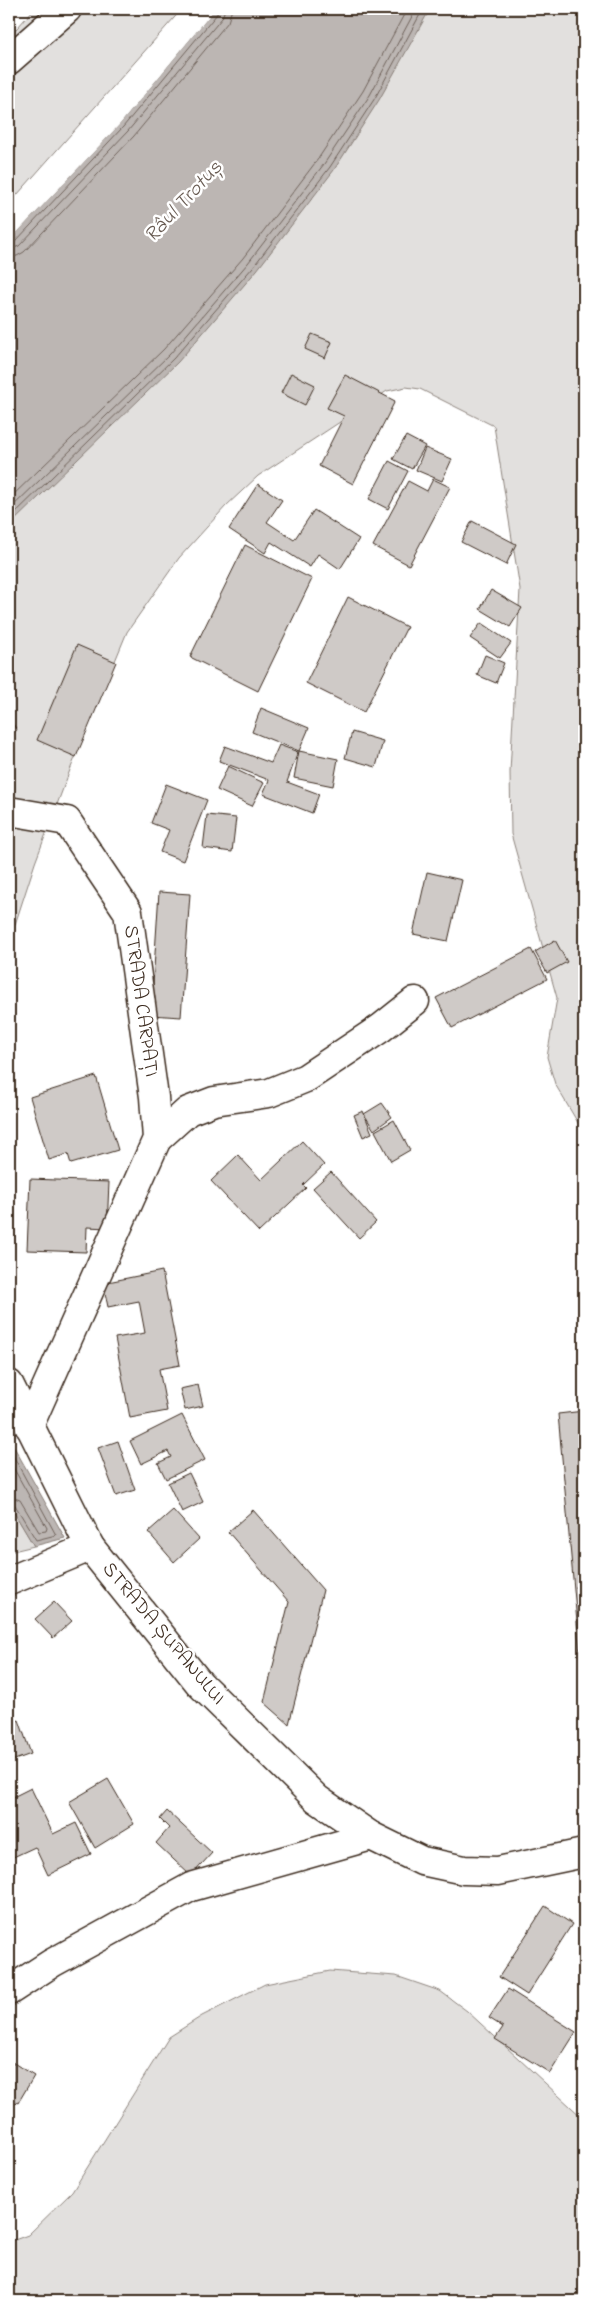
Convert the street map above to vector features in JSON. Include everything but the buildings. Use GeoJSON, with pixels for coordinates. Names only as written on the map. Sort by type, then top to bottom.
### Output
{"type":"FeatureCollection","features":[{"type":"Feature","properties":{"kind":"street"},"geometry":{"type":"LineString","coordinates":[[9,60],[67,9]]}},
{"type":"Feature","properties":{"kind":"street","name":"STRADA CARPAȚI"},"geometry":{"type":"LineString","coordinates":[[9,811],[68,821],[128,912],[154,1097],[157,1139]]}},
{"type":"Feature","properties":{"kind":"street","name":"STRADA CARPAȚI"},"geometry":{"type":"LineString","coordinates":[[29,1426],[157,1139],[188,1111],[214,1101],[269,1093],[306,1078],[381,1028],[415,1001]]}},
{"type":"Feature","properties":{"kind":"street"},"geometry":{"type":"LineString","coordinates":[[9,1384],[90,1547]]}},
{"type":"Feature","properties":{"kind":"street","name":"STRADA ȘUPANULUI"},"geometry":{"type":"LineString","coordinates":[[9,1582],[90,1547],[200,1684],[317,1799],[370,1836],[422,1861],[464,1870],[498,1871],[584,1853]]}},
{"type":"Feature","properties":{"kind":"street"},"geometry":{"type":"LineString","coordinates":[[9,1991],[52,1963],[192,1887],[370,1836]]}},
{"type":"Feature","properties":{"kind":"shaded area"},"geometry":{"type":"Polygon","coordinates":[[[34,9],[182,9],[9,204],[9,37],[34,9]]]}},
{"type":"Feature","properties":{"kind":"shaded area"},"geometry":{"type":"Polygon","coordinates":[[[430,9],[584,9],[584,1133],[555,1084],[547,1057],[557,998],[511,834],[510,772],[520,589],[494,426],[420,389],[406,387],[387,391],[258,476],[226,506],[179,558],[127,632],[70,770],[35,863],[9,943],[9,526],[430,9]]]}},
{"type":"Feature","properties":{"kind":"shaded area"},"geometry":{"type":"Polygon","coordinates":[[[9,1504],[34,1546],[9,1552],[9,1504]]]}},
{"type":"Feature","properties":{"kind":"shaded area"},"geometry":{"type":"Polygon","coordinates":[[[330,1971],[396,1976],[440,1991],[467,2011],[584,2119],[584,2301],[9,2301],[9,2242],[28,2235],[72,2192],[169,2037],[202,2016],[265,1984],[330,1971]]]}},
{"type":"Feature","properties":{"kind":"water","name":"Râul Trotuș"},"geometry":{"type":"Polygon","coordinates":[[[215,9],[430,9],[379,100],[334,170],[257,270],[178,362],[9,526],[9,241],[120,124],[215,9]]]}},
{"type":"Feature","properties":{"kind":"water"},"geometry":{"type":"Polygon","coordinates":[[[9,1438],[65,1538],[34,1546],[9,1504],[9,1438]]]}},
{"type":"Feature","properties":{"kind":"pier"},"geometry":{"type":"Polygon","coordinates":[[[212,9],[215,9],[120,124],[9,241],[9,237],[118,122],[212,9]]]}}]}
